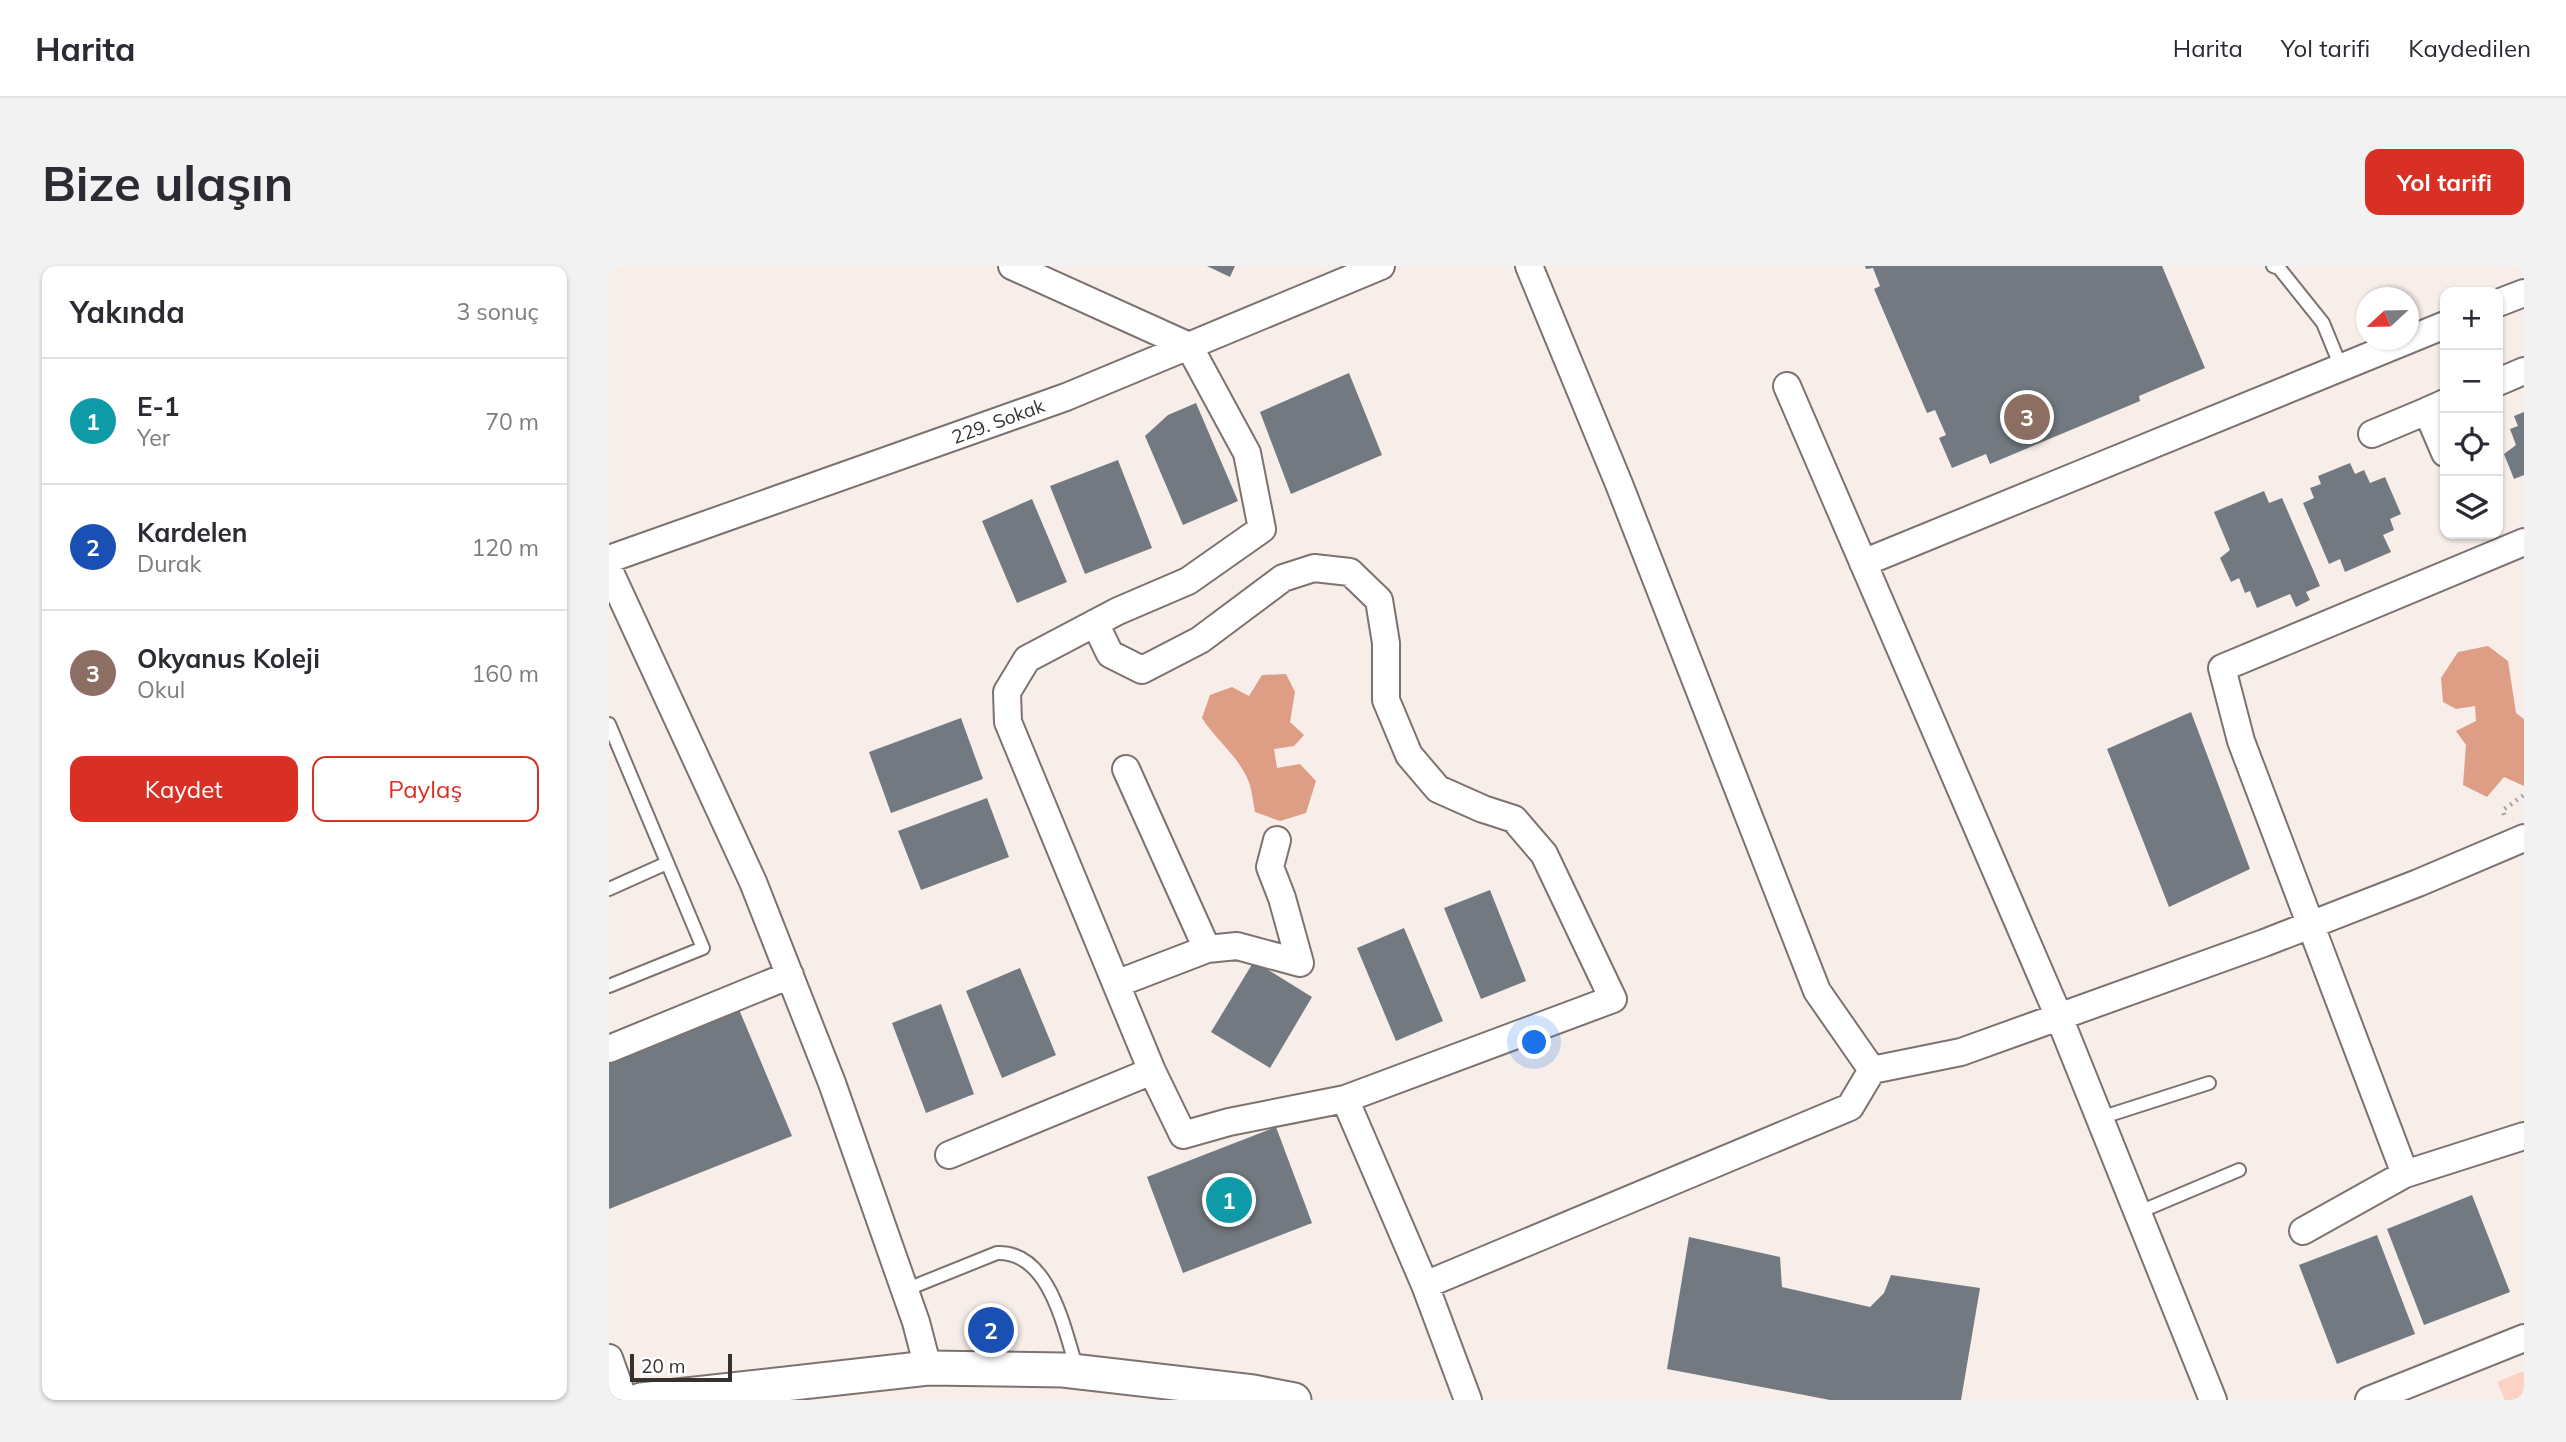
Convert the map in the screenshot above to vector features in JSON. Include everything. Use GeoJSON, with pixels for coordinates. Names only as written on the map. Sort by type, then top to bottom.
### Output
{"type":"FeatureCollection","features":[{"type":"Feature","properties":{"kind":"street"},"geometry":{"type":"LineString","coordinates":[[1012,266],[1189,346],[1247,453],[1262,529],[1188,581],[1095,623],[1027,659],[1007,692],[1008,722],[1152,1070],[1183,1135],[1229,1122],[1345,1099],[1613,999],[1544,855],[1514,819],[1438,789],[1409,755],[1386,700],[1386,643],[1379,600],[1350,572],[1314,568],[1283,578],[1200,640],[1142,670],[1110,653],[1095,623]]}},
{"type":"Feature","properties":{"kind":"street","name":"229. Sokak"},"geometry":{"type":"LineString","coordinates":[[609,559],[1066,397],[1381,266]]}},
{"type":"Feature","properties":{"kind":"street"},"geometry":{"type":"LineString","coordinates":[[1529,266],[1619,484],[1817,991],[1872,1070]]}},
{"type":"Feature","properties":{"kind":"street"},"geometry":{"type":"LineString","coordinates":[[2503,301],[2524,293]]}},
{"type":"Feature","properties":{"kind":"street"},"geometry":{"type":"LineString","coordinates":[[1863,563],[2440,327]]}},
{"type":"Feature","properties":{"kind":"street"},"geometry":{"type":"LineString","coordinates":[[2503,380],[2524,371]]}},
{"type":"Feature","properties":{"kind":"street"},"geometry":{"type":"LineString","coordinates":[[1787,386],[2059,1017],[2213,1400]]}},
{"type":"Feature","properties":{"kind":"street"},"geometry":{"type":"LineString","coordinates":[[2372,434],[2436,407],[2440,427]]}},
{"type":"Feature","properties":{"kind":"street"},"geometry":{"type":"LineString","coordinates":[[2406,1174],[2241,741],[2222,668],[2484,545],[2524,542]]}},
{"type":"Feature","properties":{"kind":"street"},"geometry":{"type":"LineString","coordinates":[[609,570],[753,881],[832,1083],[905,1290],[928,1368]]}},
{"type":"Feature","properties":{"kind":"street"},"geometry":{"type":"LineString","coordinates":[[1126,769],[1207,949]]}},
{"type":"Feature","properties":{"kind":"street"},"geometry":{"type":"LineString","coordinates":[[1425,1285],[1850,1107],[1872,1070],[1961,1052],[2311,925],[2524,838]]}},
{"type":"Feature","properties":{"kind":"street"},"geometry":{"type":"LineString","coordinates":[[1116,984],[1207,949],[1237,946],[1300,963],[1282,898],[1270,867],[1277,840]]}},
{"type":"Feature","properties":{"kind":"street"},"geometry":{"type":"LineString","coordinates":[[609,1049],[790,975]]}},
{"type":"Feature","properties":{"kind":"street"},"geometry":{"type":"LineString","coordinates":[[949,1155],[1152,1070]]}},
{"type":"Feature","properties":{"kind":"street"},"geometry":{"type":"LineString","coordinates":[[1345,1099],[1425,1285],[1468,1400]]}},
{"type":"Feature","properties":{"kind":"street"},"geometry":{"type":"LineString","coordinates":[[2302,1231],[2406,1174],[2524,1136]]}},
{"type":"Feature","properties":{"kind":"street"},"geometry":{"type":"LineString","coordinates":[[2369,1400],[2524,1338]]}},
{"type":"Feature","properties":{"kind":"street"},"geometry":{"type":"LineString","coordinates":[[609,1358],[624,1400]]}},
{"type":"Feature","properties":{"kind":"street"},"geometry":{"type":"LineString","coordinates":[[641,1400],[928,1368],[1078,1372],[1254,1392],[1294,1400]]}},
{"type":"Feature","properties":{"kind":"lane"},"geometry":{"type":"LineString","coordinates":[[2273,266],[2279,268],[2323,323],[2341,367]]}},
{"type":"Feature","properties":{"kind":"lane"},"geometry":{"type":"LineString","coordinates":[[609,723],[703,948],[609,986]]}},
{"type":"Feature","properties":{"kind":"lane"},"geometry":{"type":"LineString","coordinates":[[609,888],[667,863]]}},
{"type":"Feature","properties":{"kind":"lane"},"geometry":{"type":"LineString","coordinates":[[2100,1118],[2209,1083]]}},
{"type":"Feature","properties":{"kind":"lane"},"geometry":{"type":"LineString","coordinates":[[2137,1213],[2239,1170]]}},
{"type":"Feature","properties":{"kind":"lane"},"geometry":{"type":"LineString","coordinates":[[905,1290],[997,1252],[1021,1257],[1040,1275],[1053,1295],[1078,1372]]}},
{"type":"Feature","properties":{"kind":"shaded area"},"geometry":{"type":"Polygon","coordinates":[[[2488,646],[2508,661],[2516,713],[2524,719],[2524,786],[2504,777],[2487,797],[2463,785],[2466,745],[2456,731],[2476,721],[2475,706],[2456,709],[2443,702],[2441,678],[2458,652],[2488,646]]]}},
{"type":"Feature","properties":{"kind":"shaded area"},"geometry":{"type":"Polygon","coordinates":[[[1286,674],[1295,692],[1290,722],[1304,735],[1294,746],[1274,749],[1277,768],[1300,764],[1316,781],[1306,813],[1280,821],[1255,812],[1251,787],[1244,771],[1202,718],[1210,695],[1232,687],[1249,696],[1262,675],[1286,674]]]}},
{"type":"Feature","properties":{"kind":"shaded area"},"geometry":{"type":"Polygon","coordinates":[[[2524,1371],[2524,1400],[2505,1400],[2497,1382],[2524,1371]]]}},
{"type":"Feature","properties":{"kind":"building"},"geometry":{"type":"Polygon","coordinates":[[[1207,266],[1235,266],[1230,277],[1207,266]]]}},
{"type":"Feature","properties":{"kind":"building"},"geometry":{"type":"Polygon","coordinates":[[[1865,266],[2162,266],[2205,368],[2139,396],[2140,401],[1990,464],[1986,454],[1952,468],[1939,438],[1946,435],[1935,410],[1927,413],[1874,289],[1880,286],[1873,268],[1866,269],[1865,266]]]}},
{"type":"Feature","properties":{"kind":"building"},"geometry":{"type":"Polygon","coordinates":[[[1349,373],[1382,455],[1291,494],[1260,412],[1349,373]]]}},
{"type":"Feature","properties":{"kind":"building"},"geometry":{"type":"Polygon","coordinates":[[[1196,403],[1238,501],[1183,525],[1145,436],[1168,415],[1196,403]]]}},
{"type":"Feature","properties":{"kind":"building"},"geometry":{"type":"Polygon","coordinates":[[[2524,412],[2524,475],[2514,479],[2504,454],[2516,445],[2510,429],[2518,426],[2514,416],[2524,412]]]}},
{"type":"Feature","properties":{"kind":"building"},"geometry":{"type":"Polygon","coordinates":[[[1118,460],[1152,548],[1085,574],[1050,486],[1118,460]]]}},
{"type":"Feature","properties":{"kind":"building"},"geometry":{"type":"Polygon","coordinates":[[[2350,463],[2355,474],[2364,470],[2370,483],[2385,477],[2401,514],[2390,519],[2394,530],[2383,535],[2391,552],[2345,572],[2340,559],[2329,564],[2303,503],[2314,498],[2310,488],[2321,484],[2318,476],[2350,463]]]}},
{"type":"Feature","properties":{"kind":"building"},"geometry":{"type":"Polygon","coordinates":[[[2264,491],[2269,503],[2282,498],[2320,586],[2306,592],[2310,600],[2296,607],[2290,594],[2257,608],[2250,591],[2245,593],[2239,578],[2231,582],[2220,558],[2230,550],[2214,512],[2264,491]]]}},
{"type":"Feature","properties":{"kind":"building"},"geometry":{"type":"Polygon","coordinates":[[[1032,499],[1067,582],[1017,603],[982,521],[1032,499]]]}},
{"type":"Feature","properties":{"kind":"building"},"geometry":{"type":"Polygon","coordinates":[[[2191,712],[2250,869],[2169,907],[2107,749],[2191,712]]]}},
{"type":"Feature","properties":{"kind":"building"},"geometry":{"type":"Polygon","coordinates":[[[961,718],[983,779],[891,813],[869,752],[961,718]]]}},
{"type":"Feature","properties":{"kind":"building"},"geometry":{"type":"Polygon","coordinates":[[[987,798],[1009,857],[921,890],[898,831],[987,798]]]}},
{"type":"Feature","properties":{"kind":"building"},"geometry":{"type":"Polygon","coordinates":[[[1490,890],[1526,981],[1481,999],[1444,908],[1490,890]]]}},
{"type":"Feature","properties":{"kind":"building"},"geometry":{"type":"Polygon","coordinates":[[[1404,928],[1443,1021],[1396,1041],[1357,948],[1404,928]]]}},
{"type":"Feature","properties":{"kind":"building"},"geometry":{"type":"Polygon","coordinates":[[[1254,961],[1312,997],[1270,1068],[1211,1032],[1254,961]]]}},
{"type":"Feature","properties":{"kind":"building"},"geometry":{"type":"Polygon","coordinates":[[[1020,968],[1056,1055],[1002,1078],[966,991],[1020,968]]]}},
{"type":"Feature","properties":{"kind":"building"},"geometry":{"type":"Polygon","coordinates":[[[941,1004],[974,1094],[926,1113],[892,1023],[941,1004]]]}},
{"type":"Feature","properties":{"kind":"building"},"geometry":{"type":"Polygon","coordinates":[[[738,1007],[792,1136],[609,1209],[609,1063],[738,1007]]]}},
{"type":"Feature","properties":{"kind":"building"},"geometry":{"type":"Polygon","coordinates":[[[1276,1127],[1312,1223],[1183,1273],[1147,1177],[1276,1127]]]}},
{"type":"Feature","properties":{"kind":"building"},"geometry":{"type":"Polygon","coordinates":[[[2472,1195],[2510,1292],[2424,1325],[2387,1229],[2472,1195]]]}},
{"type":"Feature","properties":{"kind":"building"},"geometry":{"type":"Polygon","coordinates":[[[2377,1235],[2415,1334],[2337,1364],[2299,1265],[2377,1235]]]}},
{"type":"Feature","properties":{"kind":"building"},"geometry":{"type":"Polygon","coordinates":[[[1689,1237],[1780,1257],[1782,1287],[1870,1307],[1884,1293],[1891,1275],[1980,1288],[1961,1400],[1830,1400],[1667,1369],[1689,1237]]]}},
{"type":"Feature","properties":{"kind":"place","name":"Okyanus Koleji"},"geometry":{"type":"Point","coordinates":[2027,417]}},
{"type":"Feature","properties":{"kind":"place","name":"E-1"},"geometry":{"type":"Point","coordinates":[1229,1200]}},
{"type":"Feature","properties":{"kind":"place","name":"Kardelen"},"geometry":{"type":"Point","coordinates":[991,1330]}}]}
